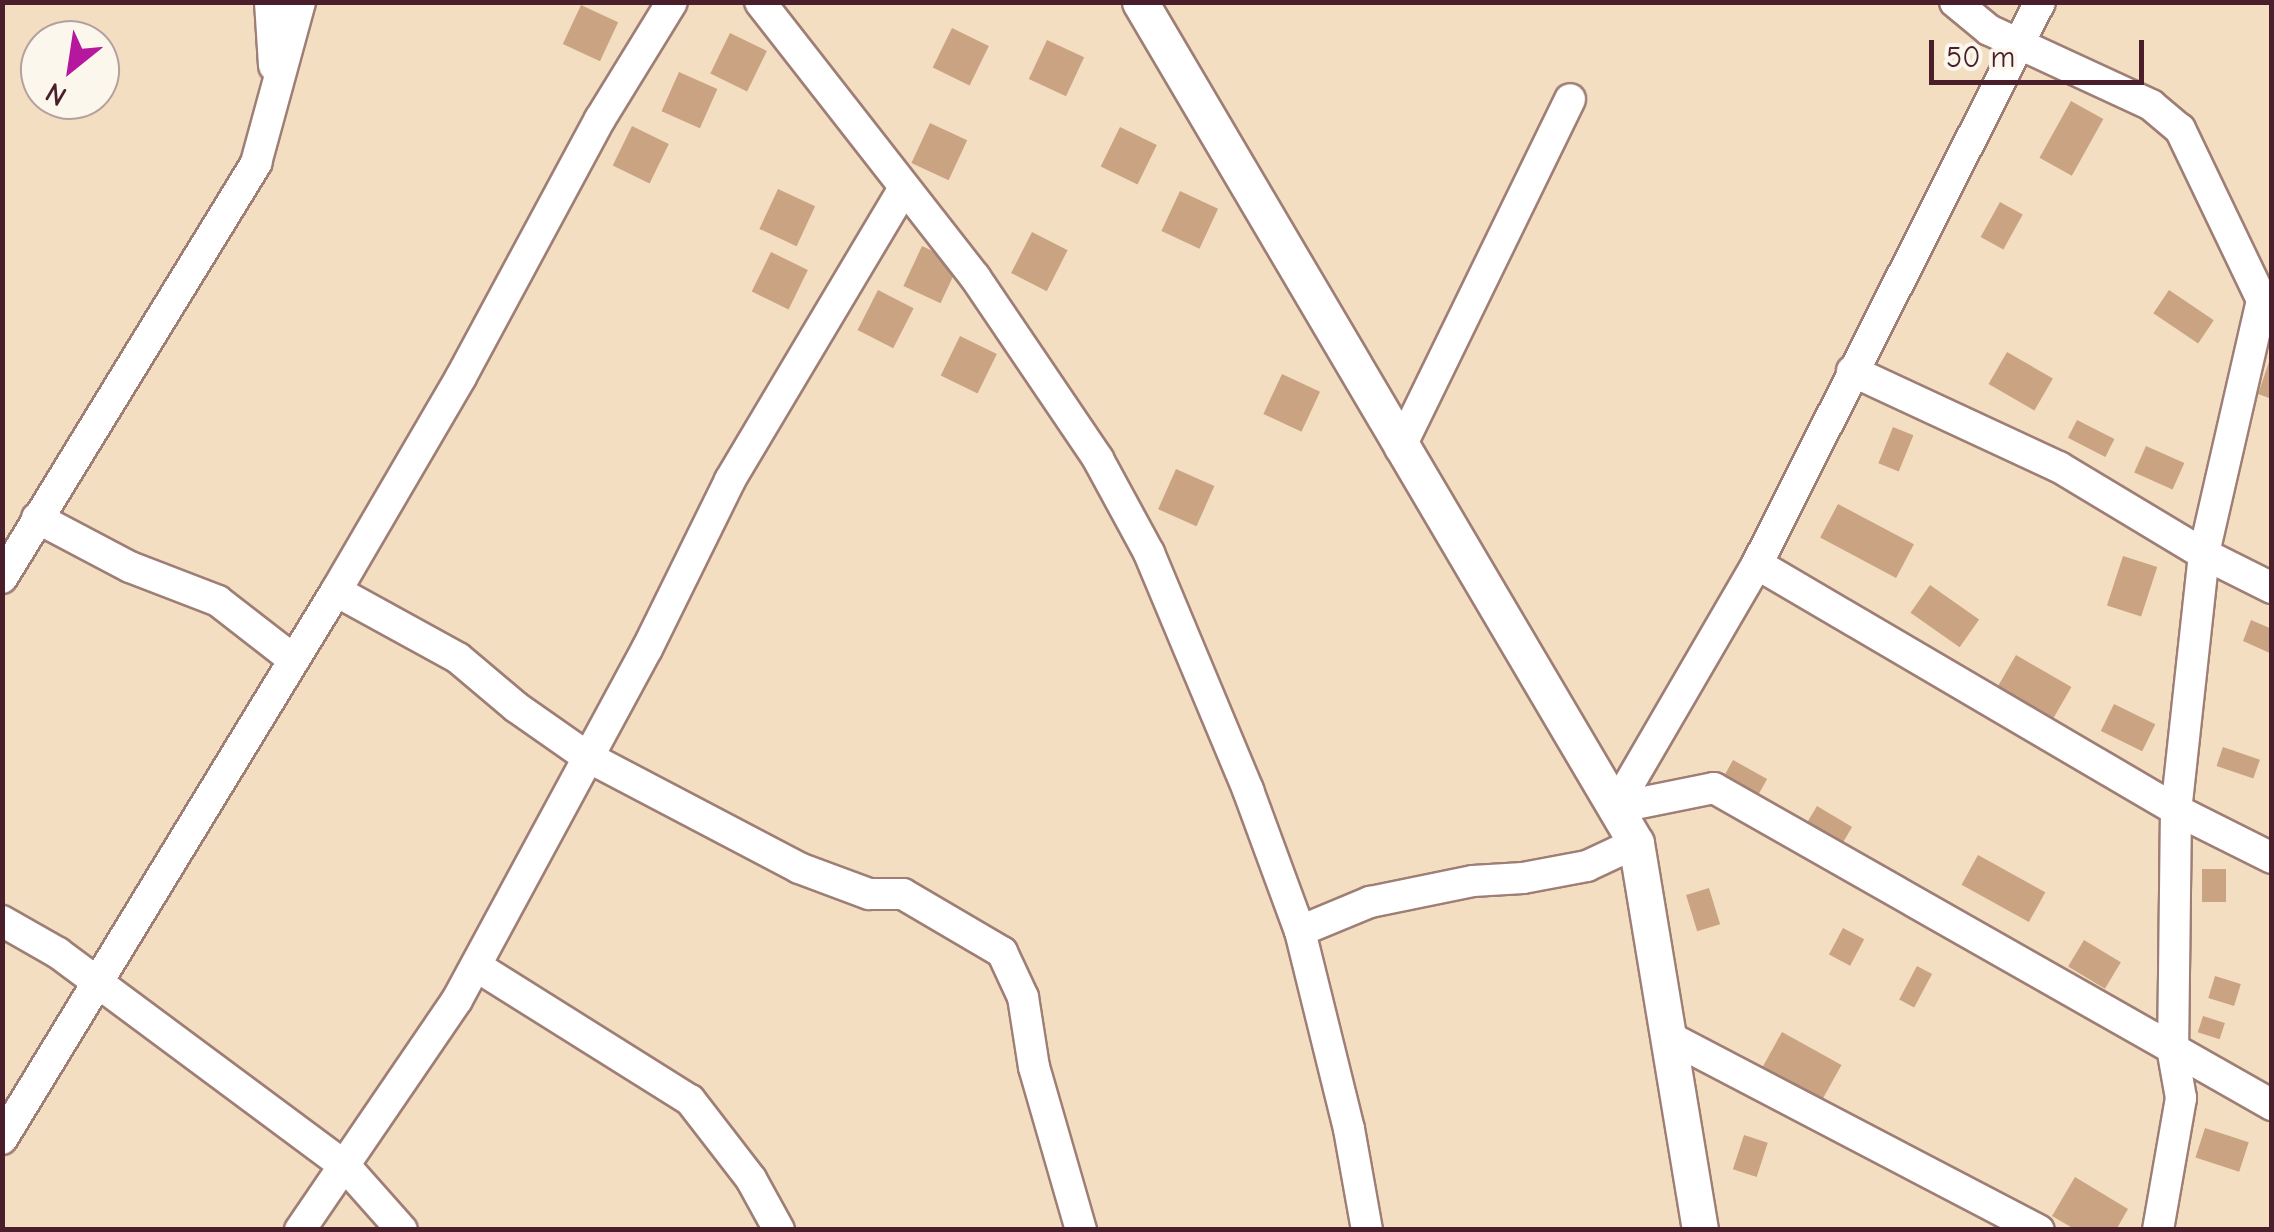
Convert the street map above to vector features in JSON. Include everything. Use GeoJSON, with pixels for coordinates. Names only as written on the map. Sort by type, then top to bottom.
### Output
{"type":"FeatureCollection","features":[{"type":"Feature","properties":{"kind":"street"},"geometry":{"type":"LineString","coordinates":[[270,2],[276,89]]}},
{"type":"Feature","properties":{"kind":"street"},"geometry":{"type":"LineString","coordinates":[[2,578],[256,163],[300,2]]}},
{"type":"Feature","properties":{"kind":"street"},"geometry":{"type":"LineString","coordinates":[[2,1139],[336,591],[460,376],[600,118],[672,2]]}},
{"type":"Feature","properties":{"kind":"street"},"geometry":{"type":"LineString","coordinates":[[760,2],[975,278],[1036,364],[1098,459],[1150,554],[1300,931],[1349,1129],[1367,1230]]}},
{"type":"Feature","properties":{"kind":"street"},"geometry":{"type":"LineString","coordinates":[[1140,2],[1636,844],[1700,1230]]}},
{"type":"Feature","properties":{"kind":"street"},"geometry":{"type":"LineString","coordinates":[[1955,2],[1988,30],[2151,105],[2180,129],[2261,265],[2262,300],[2204,554],[2176,810],[2173,1052],[2180,1098],[2158,1230]]}},
{"type":"Feature","properties":{"kind":"street"},"geometry":{"type":"LineString","coordinates":[[1615,808],[1757,564],[2040,2]]}},
{"type":"Feature","properties":{"kind":"street"},"geometry":{"type":"LineString","coordinates":[[1400,448],[1570,100]]}},
{"type":"Feature","properties":{"kind":"street"},"geometry":{"type":"LineString","coordinates":[[300,1230],[476,966],[647,649],[730,480],[903,190]]}},
{"type":"Feature","properties":{"kind":"street"},"geometry":{"type":"LineString","coordinates":[[1852,371],[2060,467],[2204,554],[2272,588]]}},
{"type":"Feature","properties":{"kind":"street"},"geometry":{"type":"LineString","coordinates":[[38,518],[130,567],[218,601],[294,660]]}},
{"type":"Feature","properties":{"kind":"street"},"geometry":{"type":"LineString","coordinates":[[1757,564],[2176,810],[2272,858]]}},
{"type":"Feature","properties":{"kind":"street"},"geometry":{"type":"LineString","coordinates":[[336,591],[458,658],[516,708],[586,756],[799,868],[869,894],[903,894],[1002,952],[1022,997],[1034,1066],[1081,1230]]}},
{"type":"Feature","properties":{"kind":"street"},"geometry":{"type":"LineString","coordinates":[[1615,808],[1714,788],[2272,1105]]}},
{"type":"Feature","properties":{"kind":"street"},"geometry":{"type":"LineString","coordinates":[[1300,931],[1370,902],[1473,881],[1523,878],[1588,866],[1636,844]]}},
{"type":"Feature","properties":{"kind":"street"},"geometry":{"type":"LineString","coordinates":[[2,921],[58,952],[96,985],[346,1166],[402,1230]]}},
{"type":"Feature","properties":{"kind":"street"},"geometry":{"type":"LineString","coordinates":[[476,966],[690,1100],[751,1179],[779,1230]]}},
{"type":"Feature","properties":{"kind":"street"},"geometry":{"type":"LineString","coordinates":[[1671,1038],[2039,1230]]}},
{"type":"Feature","properties":{"kind":"building"},"geometry":{"type":"Polygon","coordinates":[[[581,5],[618,22],[600,61],[563,44],[581,5]]]}},
{"type":"Feature","properties":{"kind":"building"},"geometry":{"type":"Polygon","coordinates":[[[952,28],[989,46],[970,86],[933,68],[952,28]]]}},
{"type":"Feature","properties":{"kind":"building"},"geometry":{"type":"Polygon","coordinates":[[[730,33],[767,51],[747,91],[710,73],[730,33]]]}},
{"type":"Feature","properties":{"kind":"building"},"geometry":{"type":"Polygon","coordinates":[[[1047,40],[1084,57],[1066,96],[1029,79],[1047,40]]]}},
{"type":"Feature","properties":{"kind":"building"},"geometry":{"type":"Polygon","coordinates":[[[679,72],[717,89],[700,128],[662,111],[679,72]]]}},
{"type":"Feature","properties":{"kind":"building"},"geometry":{"type":"Polygon","coordinates":[[[2071,101],[2103,119],[2072,176],[2039,158],[2071,101]]]}},
{"type":"Feature","properties":{"kind":"building"},"geometry":{"type":"Polygon","coordinates":[[[930,123],[967,140],[949,180],[911,163],[930,123]]]}},
{"type":"Feature","properties":{"kind":"building"},"geometry":{"type":"Polygon","coordinates":[[[632,126],[669,144],[650,184],[613,166],[632,126]]]}},
{"type":"Feature","properties":{"kind":"building"},"geometry":{"type":"Polygon","coordinates":[[[1120,127],[1157,145],[1138,185],[1101,167],[1120,127]]]}},
{"type":"Feature","properties":{"kind":"building"},"geometry":{"type":"Polygon","coordinates":[[[778,189],[815,206],[797,246],[759,229],[778,189]]]}},
{"type":"Feature","properties":{"kind":"building"},"geometry":{"type":"Polygon","coordinates":[[[1180,191],[1218,209],[1199,249],[1161,231],[1180,191]]]}},
{"type":"Feature","properties":{"kind":"building"},"geometry":{"type":"Polygon","coordinates":[[[2000,202],[2023,215],[2003,250],[1981,237],[2000,202]]]}},
{"type":"Feature","properties":{"kind":"building"},"geometry":{"type":"Polygon","coordinates":[[[1032,232],[1068,250],[1047,291],[1011,273],[1032,232]]]}},
{"type":"Feature","properties":{"kind":"building"},"geometry":{"type":"Polygon","coordinates":[[[922,246],[959,263],[941,303],[903,286],[922,246]]]}},
{"type":"Feature","properties":{"kind":"building"},"geometry":{"type":"Polygon","coordinates":[[[771,252],[808,270],[789,310],[752,292],[771,252]]]}},
{"type":"Feature","properties":{"kind":"building"},"geometry":{"type":"Polygon","coordinates":[[[878,290],[914,308],[893,348],[858,330],[878,290]]]}},
{"type":"Feature","properties":{"kind":"building"},"geometry":{"type":"Polygon","coordinates":[[[2169,290],[2214,320],[2198,343],[2153,313],[2169,290]]]}},
{"type":"Feature","properties":{"kind":"building"},"geometry":{"type":"Polygon","coordinates":[[[960,336],[997,354],[978,394],[941,376],[960,336]]]}},
{"type":"Feature","properties":{"kind":"building"},"geometry":{"type":"Polygon","coordinates":[[[2007,352],[2053,378],[2034,411],[1988,384],[2007,352]]]}},
{"type":"Feature","properties":{"kind":"building"},"geometry":{"type":"Polygon","coordinates":[[[2272,356],[2272,399],[2258,394],[2272,356]]]}},
{"type":"Feature","properties":{"kind":"building"},"geometry":{"type":"Polygon","coordinates":[[[1282,374],[1320,392],[1301,432],[1263,414],[1282,374]]]}},
{"type":"Feature","properties":{"kind":"building"},"geometry":{"type":"Polygon","coordinates":[[[2077,420],[2114,439],[2105,457],[2068,438],[2077,420]]]}},
{"type":"Feature","properties":{"kind":"building"},"geometry":{"type":"Polygon","coordinates":[[[1893,427],[1913,435],[1899,471],[1878,463],[1893,427]]]}},
{"type":"Feature","properties":{"kind":"building"},"geometry":{"type":"Polygon","coordinates":[[[2146,446],[2184,463],[2173,490],[2134,472],[2146,446]]]}},
{"type":"Feature","properties":{"kind":"building"},"geometry":{"type":"Polygon","coordinates":[[[1176,469],[1214,486],[1196,526],[1158,509],[1176,469]]]}},
{"type":"Feature","properties":{"kind":"building"},"geometry":{"type":"Polygon","coordinates":[[[1838,504],[1914,544],[1896,578],[1820,538],[1838,504]]]}},
{"type":"Feature","properties":{"kind":"building"},"geometry":{"type":"Polygon","coordinates":[[[2123,556],[2157,567],[2141,617],[2107,605],[2123,556]]]}},
{"type":"Feature","properties":{"kind":"building"},"geometry":{"type":"Polygon","coordinates":[[[1930,585],[1979,619],[1960,647],[1910,613],[1930,585]]]}},
{"type":"Feature","properties":{"kind":"building"},"geometry":{"type":"Polygon","coordinates":[[[2251,620],[2272,629],[2272,654],[2243,641],[2251,620]]]}},
{"type":"Feature","properties":{"kind":"building"},"geometry":{"type":"Polygon","coordinates":[[[2016,655],[2071,687],[2053,719],[1998,687],[2016,655]]]}},
{"type":"Feature","properties":{"kind":"building"},"geometry":{"type":"Polygon","coordinates":[[[2114,704],[2155,724],[2142,751],[2101,731],[2114,704]]]}},
{"type":"Feature","properties":{"kind":"building"},"geometry":{"type":"Polygon","coordinates":[[[2223,747],[2260,760],[2253,779],[2216,766],[2223,747]]]}},
{"type":"Feature","properties":{"kind":"building"},"geometry":{"type":"Polygon","coordinates":[[[1733,760],[1767,779],[1754,803],[1720,784],[1733,760]]]}},
{"type":"Feature","properties":{"kind":"building"},"geometry":{"type":"Polygon","coordinates":[[[1817,806],[1852,827],[1838,850],[1803,829],[1817,806]]]}},
{"type":"Feature","properties":{"kind":"building"},"geometry":{"type":"Polygon","coordinates":[[[1978,855],[2045,892],[2029,922],[1962,885],[1978,855]]]}},
{"type":"Feature","properties":{"kind":"building"},"geometry":{"type":"Polygon","coordinates":[[[2202,869],[2226,869],[2226,902],[2202,902],[2202,869]]]}},
{"type":"Feature","properties":{"kind":"building"},"geometry":{"type":"Polygon","coordinates":[[[1709,888],[1720,924],[1697,931],[1686,895],[1709,888]]]}},
{"type":"Feature","properties":{"kind":"building"},"geometry":{"type":"Polygon","coordinates":[[[1843,928],[1864,939],[1850,966],[1829,954],[1843,928]]]}},
{"type":"Feature","properties":{"kind":"building"},"geometry":{"type":"Polygon","coordinates":[[[2084,940],[2121,962],[2105,989],[2068,967],[2084,940]]]}},
{"type":"Feature","properties":{"kind":"building"},"geometry":{"type":"Polygon","coordinates":[[[1917,966],[1932,974],[1914,1008],[1899,1000],[1917,966]]]}},
{"type":"Feature","properties":{"kind":"building"},"geometry":{"type":"Polygon","coordinates":[[[2215,976],[2241,984],[2234,1006],[2208,998],[2215,976]]]}},
{"type":"Feature","properties":{"kind":"building"},"geometry":{"type":"Polygon","coordinates":[[[2203,1016],[2225,1023],[2220,1039],[2198,1032],[2203,1016]]]}},
{"type":"Feature","properties":{"kind":"building"},"geometry":{"type":"Polygon","coordinates":[[[1782,1032],[1841,1065],[1822,1100],[1763,1067],[1782,1032]]]}},
{"type":"Feature","properties":{"kind":"building"},"geometry":{"type":"Polygon","coordinates":[[[2205,1128],[2249,1142],[2239,1172],[2195,1157],[2205,1128]]]}},
{"type":"Feature","properties":{"kind":"building"},"geometry":{"type":"Polygon","coordinates":[[[1744,1135],[1768,1143],[1757,1177],[1733,1169],[1744,1135]]]}},
{"type":"Feature","properties":{"kind":"building"},"geometry":{"type":"Polygon","coordinates":[[[2075,1177],[2128,1209],[2116,1230],[2076,1230],[2052,1216],[2075,1177]]]}}]}
